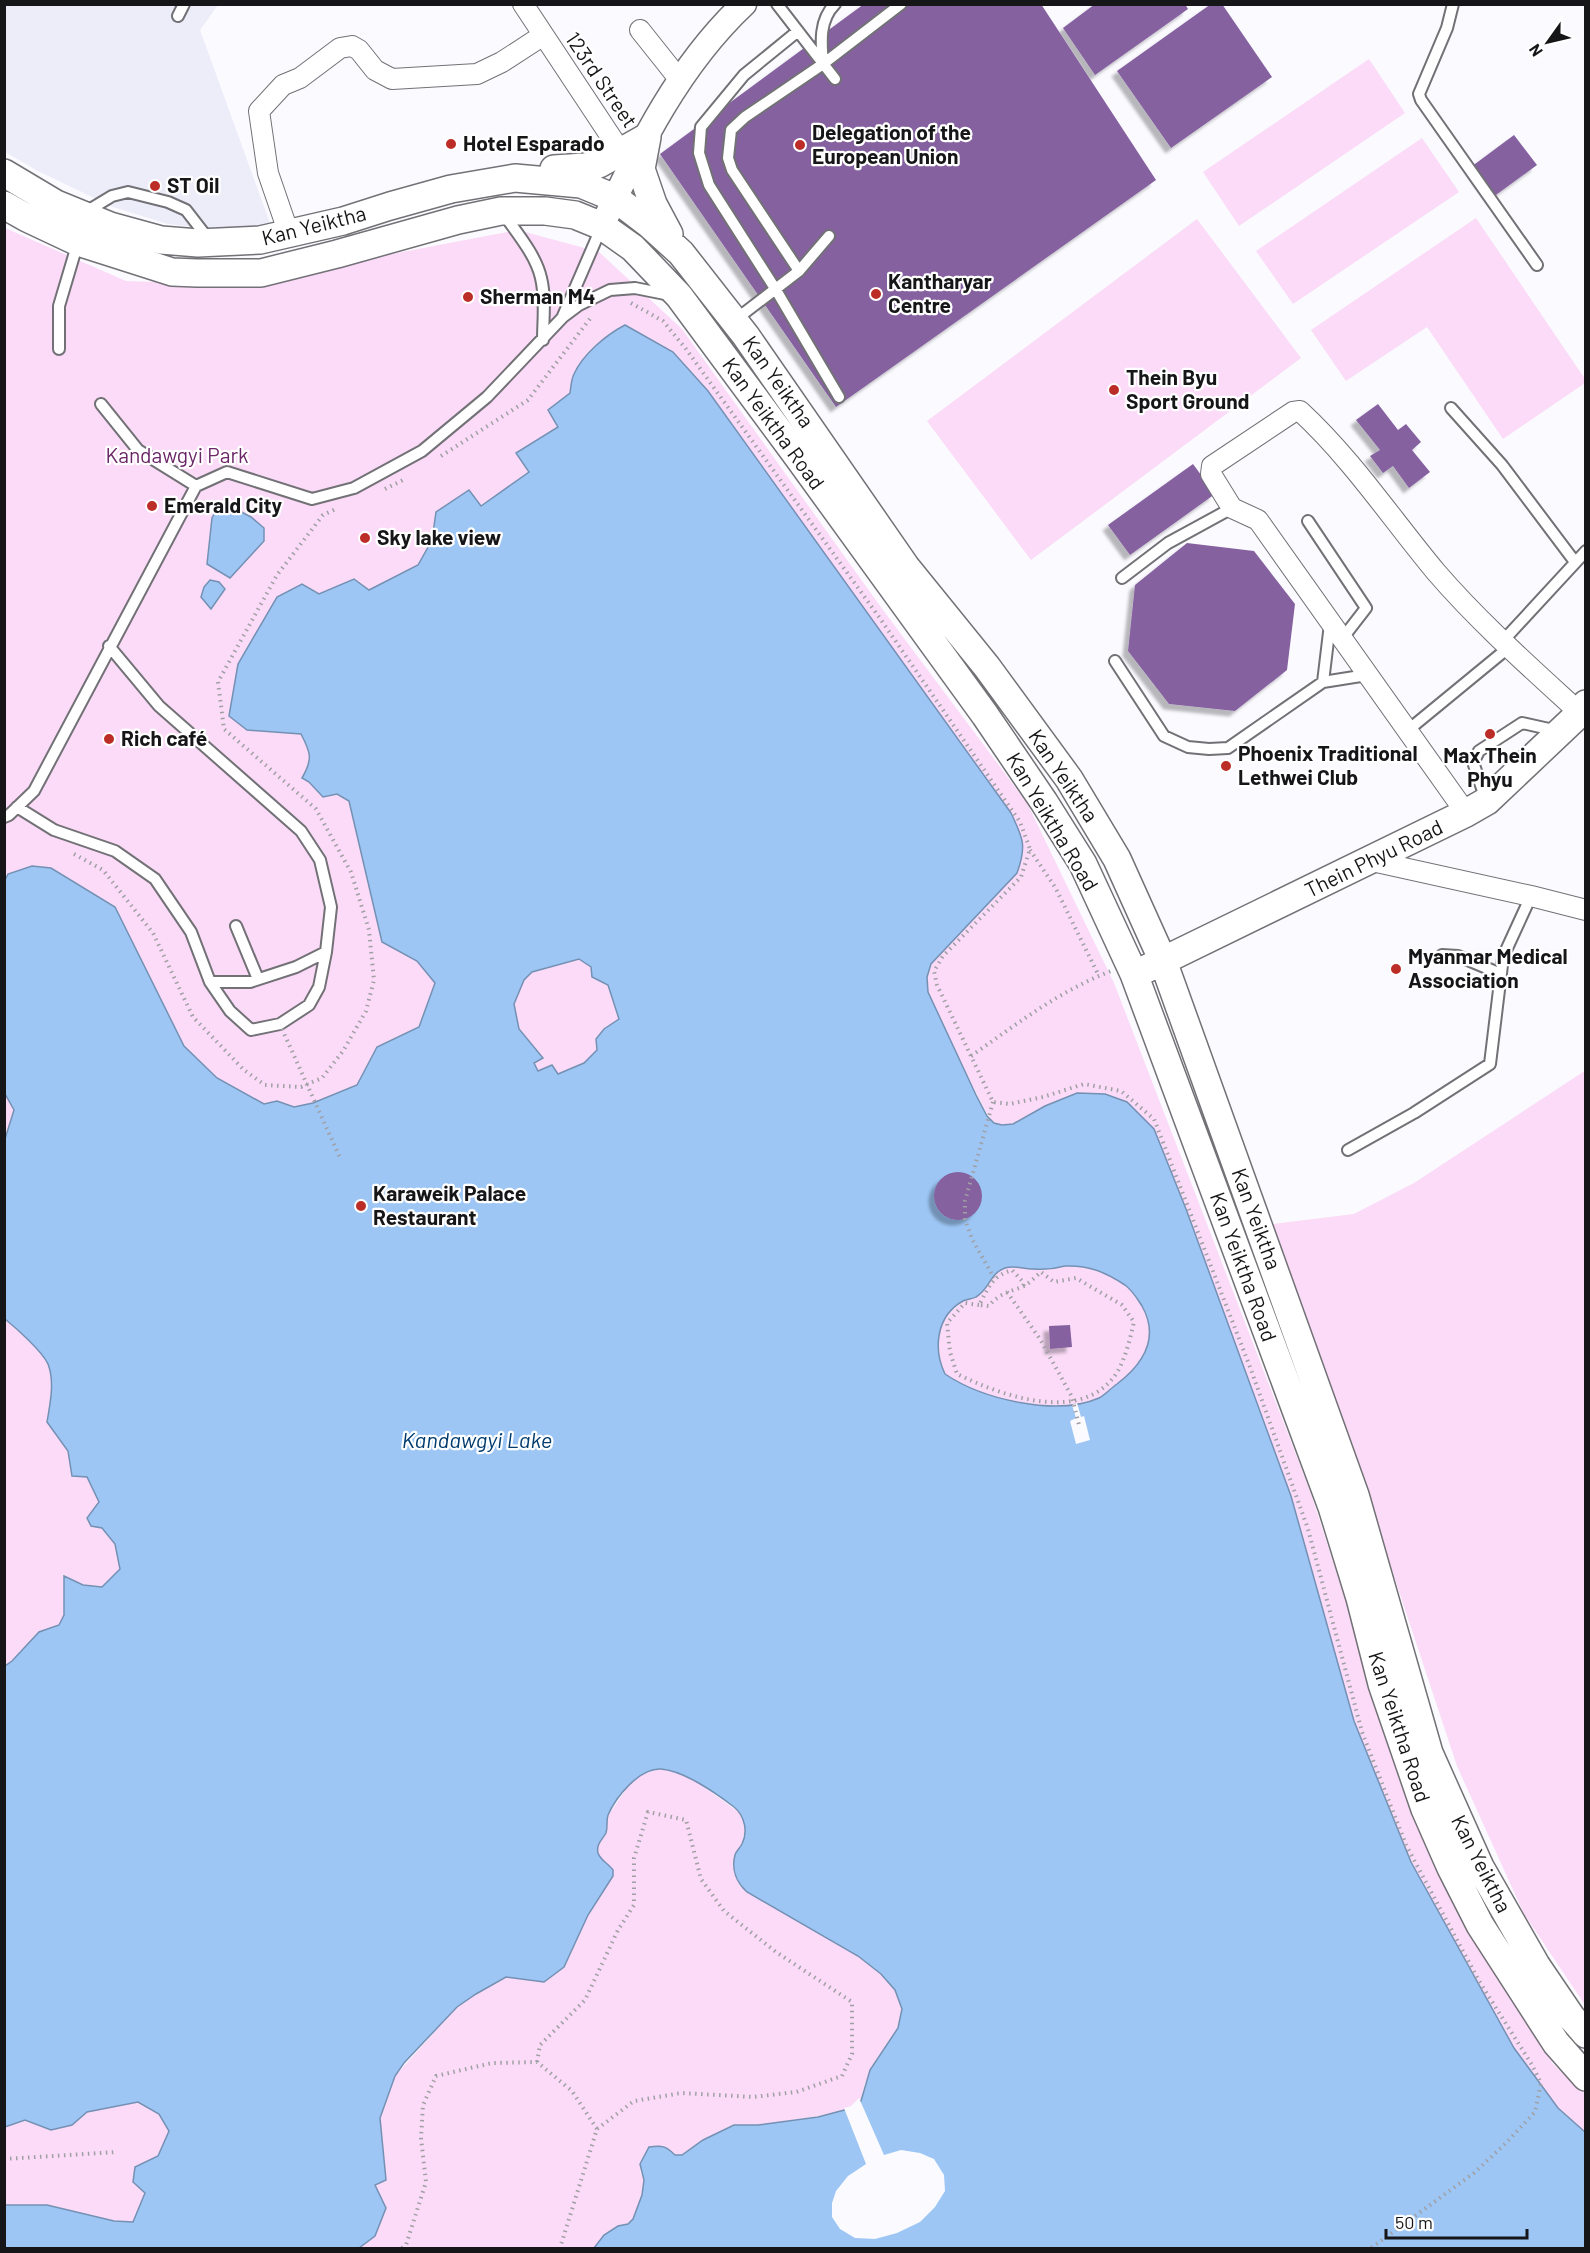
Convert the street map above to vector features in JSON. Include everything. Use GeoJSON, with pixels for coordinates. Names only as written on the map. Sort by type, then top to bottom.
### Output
{"type":"FeatureCollection","features":[{"type":"Feature","properties":{"kind":"main road"},"geometry":{"type":"LineString","coordinates":[[515,178],[560,167],[585,167],[599,164],[646,137]]}},
{"type":"Feature","properties":{"kind":"main road"},"geometry":{"type":"LineString","coordinates":[[646,137],[642,169],[653,204],[681,253]]}},
{"type":"Feature","properties":{"kind":"main road","name":"Kan Yeiktha"},"geometry":{"type":"LineString","coordinates":[[4,173],[56,204],[110,226],[161,240],[212,243],[260,240],[289,234],[343,221],[451,189],[515,178],[581,184],[615,198],[681,253],[735,321],[882,534],[987,667],[1069,779],[1117,859],[1162,961],[1356,1495],[1429,1753],[1480,1867],[1536,1965],[1572,2018],[1586,2034]]}},
{"type":"Feature","properties":{"kind":"main road","name":"Kan Yeiktha Road"},"geometry":{"type":"LineString","coordinates":[[4,205],[27,219],[78,242],[172,272],[261,273],[458,220],[501,211],[545,211],[575,215],[602,226],[633,248],[679,296],[985,715],[1083,864],[1134,974],[1332,1507],[1360,1598],[1382,1684],[1425,1809],[1451,1868],[1486,1934],[1556,2043],[1586,2077]]}},
{"type":"Feature","properties":{"kind":"main road","name":"Thein Phyu Road"},"geometry":{"type":"LineString","coordinates":[[1134,974],[1372,861],[1476,807],[1576,716]]}},
{"type":"Feature","properties":{"kind":"street","name":"123rd Street"},"geometry":{"type":"LineString","coordinates":[[523,4],[542,36],[621,152]]}},
{"type":"Feature","properties":{"kind":"street"},"geometry":{"type":"LineString","coordinates":[[602,226],[646,137],[679,79],[698,53],[744,4]]}},
{"type":"Feature","properties":{"kind":"street"},"geometry":{"type":"LineString","coordinates":[[640,30],[679,79]]}},
{"type":"Feature","properties":{"kind":"street"},"geometry":{"type":"LineString","coordinates":[[289,234],[268,174],[259,111],[283,85],[300,78],[340,48],[352,46],[375,69],[392,79],[477,74],[502,62],[542,36]]}},
{"type":"Feature","properties":{"kind":"street"},"geometry":{"type":"LineString","coordinates":[[1476,807],[1407,731],[1258,520],[1232,508],[1211,474],[1212,465],[1293,412],[1300,411],[1327,435],[1437,573],[1576,716]]}},
{"type":"Feature","properties":{"kind":"street"},"geometry":{"type":"LineString","coordinates":[[1372,861],[1586,910]]}},
{"type":"Feature","properties":{"kind":"lane"},"geometry":{"type":"LineString","coordinates":[[178,16],[184,4]]}},
{"type":"Feature","properties":{"kind":"lane"},"geometry":{"type":"LineString","coordinates":[[777,4],[835,79]]}},
{"type":"Feature","properties":{"kind":"lane"},"geometry":{"type":"LineString","coordinates":[[823,64],[821,37],[827,13],[835,4]]}},
{"type":"Feature","properties":{"kind":"lane"},"geometry":{"type":"LineString","coordinates":[[799,271],[732,170],[728,158],[732,130],[745,117],[823,64],[901,4]]}},
{"type":"Feature","properties":{"kind":"lane"},"geometry":{"type":"LineString","coordinates":[[1453,4],[1447,28],[1419,94],[1537,265]]}},
{"type":"Feature","properties":{"kind":"lane"},"geometry":{"type":"LineString","coordinates":[[798,31],[744,75],[701,127],[699,153],[710,185],[776,290],[838,397]]}},
{"type":"Feature","properties":{"kind":"lane"},"geometry":{"type":"LineString","coordinates":[[82,214],[112,196],[128,192],[168,201],[186,210],[212,243]]}},
{"type":"Feature","properties":{"kind":"lane"},"geometry":{"type":"LineString","coordinates":[[501,211],[530,253],[541,277],[543,340]]}},
{"type":"Feature","properties":{"kind":"lane"},"geometry":{"type":"LineString","coordinates":[[4,817],[34,791],[195,486],[227,472],[312,498],[354,488],[422,451],[487,397],[543,340],[563,316],[602,226]]}},
{"type":"Feature","properties":{"kind":"lane"},"geometry":{"type":"LineString","coordinates":[[735,321],[799,271],[830,236]]}},
{"type":"Feature","properties":{"kind":"lane"},"geometry":{"type":"LineString","coordinates":[[59,349],[59,306],[78,242]]}},
{"type":"Feature","properties":{"kind":"lane"},"geometry":{"type":"LineString","coordinates":[[563,316],[610,290],[620,293],[635,288],[679,296]]}},
{"type":"Feature","properties":{"kind":"lane"},"geometry":{"type":"LineString","coordinates":[[101,404],[138,450],[195,486]]}},
{"type":"Feature","properties":{"kind":"lane"},"geometry":{"type":"LineString","coordinates":[[1451,408],[1502,465],[1575,562]]}},
{"type":"Feature","properties":{"kind":"lane"},"geometry":{"type":"LineString","coordinates":[[1122,578],[1168,543],[1232,508]]}},
{"type":"Feature","properties":{"kind":"lane"},"geometry":{"type":"LineString","coordinates":[[1308,520],[1366,608],[1336,631],[1323,682]]}},
{"type":"Feature","properties":{"kind":"lane"},"geometry":{"type":"LineString","coordinates":[[1407,731],[1505,645],[1586,551]]}},
{"type":"Feature","properties":{"kind":"lane"},"geometry":{"type":"LineString","coordinates":[[17,807],[54,830],[116,850],[155,879],[191,932],[210,982],[230,1011],[251,1030],[280,1024],[309,1005],[319,987],[332,907],[320,860],[301,831],[159,706],[110,646]]}},
{"type":"Feature","properties":{"kind":"lane"},"geometry":{"type":"LineString","coordinates":[[1115,661],[1164,736],[1188,747],[1209,749],[1228,748],[1323,682],[1367,675]]}},
{"type":"Feature","properties":{"kind":"lane"},"geometry":{"type":"LineString","coordinates":[[1476,807],[1474,765],[1479,751],[1522,723],[1576,716]]}},
{"type":"Feature","properties":{"kind":"lane"},"geometry":{"type":"LineString","coordinates":[[1348,1150],[1414,1113],[1490,1065],[1503,957],[1531,896]]}},
{"type":"Feature","properties":{"kind":"lane"},"geometry":{"type":"LineString","coordinates":[[236,926],[258,979]]}},
{"type":"Feature","properties":{"kind":"lane"},"geometry":{"type":"LineString","coordinates":[[210,982],[250,982],[296,967],[326,952]]}},
{"type":"Feature","properties":{"kind":"lane"},"geometry":{"type":"LineString","coordinates":[[1442,955],[1458,956],[1501,974]]}},
{"type":"Feature","properties":{"kind":"path"},"geometry":{"type":"LineString","coordinates":[[620,293],[663,321],[686,349],[1003,795],[1020,822],[1030,849],[1055,887],[1099,975]]}},
{"type":"Feature","properties":{"kind":"path"},"geometry":{"type":"LineString","coordinates":[[432,461],[528,400],[590,318],[598,312]]}},
{"type":"Feature","properties":{"kind":"path"},"geometry":{"type":"LineString","coordinates":[[384,490],[413,474]]}},
{"type":"Feature","properties":{"kind":"path"},"geometry":{"type":"LineString","coordinates":[[74,854],[103,870],[153,933],[193,1017],[244,1070],[265,1085],[301,1087],[322,1078],[343,1051],[366,1011],[374,980],[369,930],[351,872],[315,808],[224,729],[218,682],[277,575],[323,515],[343,506]]}},
{"type":"Feature","properties":{"kind":"path"},"geometry":{"type":"LineString","coordinates":[[993,1277],[972,1239],[965,1219],[965,1201],[993,1102],[937,985],[934,971],[943,956],[1021,877],[1030,849]]}},
{"type":"Feature","properties":{"kind":"path"},"geometry":{"type":"LineString","coordinates":[[971,1056],[1060,994],[1114,970],[1134,974]]}},
{"type":"Feature","properties":{"kind":"path"},"geometry":{"type":"LineString","coordinates":[[282,1029],[341,1160]]}},
{"type":"Feature","properties":{"kind":"path"},"geometry":{"type":"LineString","coordinates":[[993,1102],[1010,1104],[1043,1097],[1084,1084],[1121,1091],[1154,1119],[1250,1367],[1304,1518],[1362,1732],[1406,1845],[1479,1981],[1532,2065],[1540,2083],[1535,2112],[1506,2143],[1474,2173],[1371,2248]]}},
{"type":"Feature","properties":{"kind":"path"},"geometry":{"type":"LineString","coordinates":[[979,1305],[993,1277],[1012,1270],[1017,1272],[1024,1282],[1023,1287]]}},
{"type":"Feature","properties":{"kind":"path"},"geometry":{"type":"LineString","coordinates":[[1041,1272],[1054,1282],[1076,1278],[1122,1305],[1134,1322],[1126,1353],[1117,1372],[1097,1393],[1061,1402],[1033,1401],[980,1386],[957,1374],[950,1352],[947,1323],[965,1303],[989,1306],[992,1301],[1007,1292],[1023,1287],[1041,1272]]}},
{"type":"Feature","properties":{"kind":"path"},"geometry":{"type":"LineString","coordinates":[[1007,1292],[1040,1339],[1073,1400],[1079,1425]]}},
{"type":"Feature","properties":{"kind":"path"},"geometry":{"type":"LineString","coordinates":[[537,2062],[540,2045],[585,2000],[618,1930],[634,1905],[634,1858],[648,1812],[686,1820],[701,1879],[724,1911],[776,1952],[852,2002],[852,2054],[842,2076],[796,2092],[753,2097],[681,2093],[634,2101],[597,2129],[560,2248]]}},
{"type":"Feature","properties":{"kind":"path"},"geometry":{"type":"LineString","coordinates":[[402,2248],[406,2245],[426,2182],[421,2138],[423,2105],[436,2076],[492,2063],[537,2062],[572,2091],[597,2129]]}},
{"type":"Feature","properties":{"kind":"path"},"geometry":{"type":"LineString","coordinates":[[4,2159],[116,2152]]}},
{"type":"Feature","properties":{"kind":"shaded area"},"geometry":{"type":"Polygon","coordinates":[[[5,5],[218,5],[200,30],[271,226],[228,231],[168,224],[113,207],[38,171],[5,152],[5,5]]]}},
{"type":"Feature","properties":{"kind":"green space"},"geometry":{"type":"Polygon","coordinates":[[[1369,59],[1405,113],[1239,226],[1203,172],[1369,59]]]}},
{"type":"Feature","properties":{"kind":"green space"},"geometry":{"type":"Polygon","coordinates":[[[1422,138],[1459,192],[1293,304],[1256,251],[1422,138]]]}},
{"type":"Feature","properties":{"kind":"green space"},"geometry":{"type":"Polygon","coordinates":[[[1476,218],[1585,379],[1585,383],[1503,439],[1427,327],[1346,381],[1311,330],[1476,218]]]}},
{"type":"Feature","properties":{"kind":"green space","name":"Thein Byu Sport Ground"},"geometry":{"type":"Polygon","coordinates":[[[1197,219],[1301,358],[1031,560],[927,421],[1197,219]]]}},
{"type":"Feature","properties":{"kind":"green space","name":"Kandawgyi Park"},"geometry":{"type":"Polygon","coordinates":[[[5,228],[126,281],[247,285],[334,265],[518,230],[599,252],[682,329],[880,606],[1027,803],[1114,983],[1310,1491],[1388,1731],[1492,1965],[1553,2064],[1585,2094],[1585,2132],[1558,2108],[1514,2048],[1411,1862],[1354,1721],[1291,1496],[1186,1209],[1023,1119],[1006,1125],[996,1124],[972,1085],[928,992],[927,977],[931,964],[1017,872],[1011,813],[708,391],[673,352],[611,332],[580,366],[571,393],[548,410],[558,426],[516,453],[530,472],[480,506],[436,512],[432,540],[418,565],[369,590],[354,580],[319,594],[247,730],[301,734],[310,752],[309,782],[323,797],[337,794],[349,801],[382,942],[417,961],[435,983],[419,1028],[377,1047],[357,1085],[313,1103],[294,1107],[277,1101],[264,1104],[217,1078],[184,1046],[115,907],[51,868],[32,866],[8,874],[5,882],[5,228]]]}},
{"type":"Feature","properties":{"kind":"green space"},"geometry":{"type":"Polygon","coordinates":[[[579,959],[591,967],[592,977],[608,985],[619,1019],[604,1029],[596,1038],[597,1050],[584,1063],[558,1074],[538,1071],[534,1063],[543,1058],[519,1029],[514,1004],[524,979],[532,972],[579,959]]]}},
{"type":"Feature","properties":{"kind":"green space"},"geometry":{"type":"Polygon","coordinates":[[[1585,1072],[1585,2005],[1524,1914],[1457,1766],[1366,1492],[1273,1224],[1354,1214],[1414,1183],[1585,1072]]]}},
{"type":"Feature","properties":{"kind":"green space"},"geometry":{"type":"Polygon","coordinates":[[[5,1092],[14,1109],[5,1142],[5,1092]]]}},
{"type":"Feature","properties":{"kind":"green space"},"geometry":{"type":"Polygon","coordinates":[[[1065,1266],[1089,1268],[1111,1276],[1128,1287],[1142,1306],[1147,1318],[1149,1341],[1139,1361],[1123,1379],[1099,1398],[1062,1406],[999,1398],[960,1383],[945,1374],[938,1354],[939,1328],[949,1313],[963,1301],[977,1297],[992,1276],[1007,1267],[1052,1269],[1065,1266]]]}},
{"type":"Feature","properties":{"kind":"green space"},"geometry":{"type":"Polygon","coordinates":[[[5,1319],[35,1346],[48,1364],[52,1386],[47,1422],[68,1451],[72,1476],[87,1477],[99,1502],[102,1528],[115,1544],[120,1570],[102,1587],[83,1585],[59,1625],[39,1632],[5,1666],[5,1319]]]}},
{"type":"Feature","properties":{"kind":"green space"},"geometry":{"type":"Polygon","coordinates":[[[662,1769],[684,1775],[697,1782],[740,1813],[746,1828],[740,1848],[739,1885],[747,1892],[858,1956],[881,1974],[895,1990],[902,2009],[898,2028],[865,2083],[861,2101],[852,2108],[838,2113],[758,2125],[734,2125],[703,2140],[682,2155],[675,2155],[667,2148],[640,2171],[644,2180],[642,2195],[633,2220],[628,2224],[618,2226],[594,2248],[359,2248],[375,2236],[375,2185],[386,2180],[380,2118],[395,2076],[457,2007],[476,1994],[506,1977],[544,1982],[557,1973],[570,1956],[588,1915],[613,1876],[613,1870],[599,1856],[597,1846],[607,1829],[607,1817],[636,1778],[662,1769]]]}},
{"type":"Feature","properties":{"kind":"green space"},"geometry":{"type":"Polygon","coordinates":[[[138,2102],[159,2114],[169,2131],[133,2222],[114,2221],[47,2205],[5,2205],[5,2127],[25,2120],[51,2130],[72,2125],[87,2112],[138,2102]]]}},
{"type":"Feature","properties":{"kind":"water","name":"Kandawgyi Lake"},"geometry":{"type":"Polygon","coordinates":[[[625,325],[673,352],[708,391],[1011,813],[1023,849],[1017,873],[931,964],[927,977],[928,992],[976,1095],[987,1116],[994,1123],[1013,1124],[1045,1106],[1077,1093],[1105,1094],[1127,1102],[1154,1129],[1186,1209],[1291,1496],[1354,1721],[1411,1862],[1514,2048],[1558,2108],[1585,2132],[1585,2248],[594,2248],[604,2235],[618,2226],[628,2224],[633,2219],[642,2195],[644,2180],[640,2164],[649,2147],[664,2147],[675,2155],[682,2155],[703,2140],[734,2125],[758,2125],[818,2117],[852,2108],[861,2101],[870,2070],[898,2028],[902,2009],[895,1990],[881,1974],[858,1956],[747,1892],[740,1885],[734,1871],[736,1854],[745,1834],[741,1815],[718,1795],[699,1784],[680,1774],[661,1769],[645,1773],[637,1778],[622,1792],[608,1815],[606,1833],[598,1847],[598,1853],[613,1870],[613,1876],[588,1915],[564,1967],[544,1982],[506,1977],[476,1994],[457,2007],[404,2063],[395,2076],[380,2118],[386,2180],[375,2185],[386,2208],[375,2236],[359,2248],[5,2248],[5,2205],[47,2205],[114,2221],[133,2222],[145,2193],[133,2182],[135,2167],[158,2156],[169,2131],[159,2114],[138,2102],[87,2112],[72,2125],[51,2130],[25,2120],[5,2127],[5,1666],[39,1632],[59,1625],[64,1615],[64,1576],[83,1585],[102,1587],[120,1569],[115,1544],[102,1528],[91,1526],[87,1518],[99,1502],[87,1477],[72,1476],[68,1451],[47,1422],[52,1386],[48,1364],[35,1346],[5,1319],[4,1142],[14,1110],[4,1092],[4,882],[8,874],[32,866],[51,868],[115,907],[184,1046],[217,1078],[264,1104],[277,1101],[294,1107],[313,1103],[357,1085],[377,1047],[419,1027],[435,983],[417,961],[382,942],[349,801],[337,794],[323,797],[302,778],[308,766],[309,756],[301,734],[247,730],[229,716],[238,664],[277,597],[302,584],[319,594],[354,579],[369,590],[418,565],[432,540],[436,512],[469,490],[481,506],[529,472],[516,453],[558,427],[548,410],[570,393],[574,374],[589,352],[625,325]],[[579,959],[532,972],[524,980],[514,1004],[519,1029],[543,1058],[534,1063],[538,1071],[552,1065],[558,1074],[584,1063],[597,1050],[596,1039],[604,1029],[619,1019],[608,985],[592,977],[591,967],[579,959]],[[1065,1266],[1053,1269],[1005,1268],[996,1274],[975,1298],[963,1301],[954,1307],[942,1324],[939,1334],[939,1354],[945,1374],[960,1383],[999,1398],[1062,1406],[1099,1398],[1126,1376],[1141,1359],[1149,1339],[1147,1318],[1142,1306],[1128,1287],[1111,1276],[1089,1268],[1065,1266]]]}},
{"type":"Feature","properties":{"kind":"water"},"geometry":{"type":"Polygon","coordinates":[[[230,506],[251,517],[264,528],[264,541],[230,578],[207,564],[212,518],[218,507],[230,506]]]}},
{"type":"Feature","properties":{"kind":"water"},"geometry":{"type":"Polygon","coordinates":[[[210,580],[219,582],[225,589],[211,609],[201,597],[204,587],[210,580]]]}},
{"type":"Feature","properties":{"kind":"pier"},"geometry":{"type":"Polygon","coordinates":[[[1077,1403],[1081,1417],[1084,1416],[1090,1440],[1076,1444],[1070,1421],[1076,1418],[1072,1405],[1077,1403]]]}},
{"type":"Feature","properties":{"kind":"pier"},"geometry":{"type":"Polygon","coordinates":[[[859,2098],[884,2155],[901,2150],[920,2153],[934,2159],[944,2175],[945,2191],[935,2207],[920,2222],[897,2233],[875,2239],[855,2238],[840,2229],[832,2217],[832,2203],[836,2191],[848,2176],[866,2164],[844,2108],[851,2106],[859,2098]]]}},
{"type":"Feature","properties":{"kind":"building","name":"Kantharyar Centre"},"geometry":{"type":"Polygon","coordinates":[[[864,4],[1041,4],[1156,180],[836,407],[660,154],[864,4]]]}},
{"type":"Feature","properties":{"kind":"building"},"geometry":{"type":"Polygon","coordinates":[[[1095,4],[1185,4],[1188,9],[1095,75],[1063,28],[1095,4]]]}},
{"type":"Feature","properties":{"kind":"building"},"geometry":{"type":"Polygon","coordinates":[[[1211,4],[1222,4],[1272,77],[1171,148],[1117,71],[1211,4]]]}},
{"type":"Feature","properties":{"kind":"building"},"geometry":{"type":"Polygon","coordinates":[[[1514,135],[1537,165],[1493,197],[1471,167],[1514,135]]]}},
{"type":"Feature","properties":{"kind":"building"},"geometry":{"type":"Polygon","coordinates":[[[1378,404],[1398,430],[1406,424],[1421,442],[1412,450],[1430,472],[1409,488],[1393,466],[1383,473],[1370,456],[1380,450],[1356,420],[1378,404]]]}},
{"type":"Feature","properties":{"kind":"building"},"geometry":{"type":"Polygon","coordinates":[[[1193,464],[1215,494],[1130,555],[1108,525],[1193,464]]]}},
{"type":"Feature","properties":{"kind":"building"},"geometry":{"type":"Polygon","coordinates":[[[1187,543],[1254,551],[1295,604],[1287,670],[1235,711],[1169,704],[1128,651],[1135,585],[1187,543]]]}},
{"type":"Feature","properties":{"kind":"building"},"geometry":{"type":"Polygon","coordinates":[[[953,1172],[963,1172],[978,1182],[982,1196],[981,1205],[972,1216],[963,1220],[953,1220],[938,1210],[934,1201],[934,1191],[944,1176],[953,1172]]]}},
{"type":"Feature","properties":{"kind":"building"},"geometry":{"type":"Polygon","coordinates":[[[1070,1325],[1072,1347],[1050,1349],[1049,1326],[1070,1325]]]}},
{"type":"Feature","properties":{"kind":"place","name":"Hotel Esparado"},"geometry":{"type":"Point","coordinates":[451,144]}},
{"type":"Feature","properties":{"kind":"place","name":"Delegation of the European Union"},"geometry":{"type":"Point","coordinates":[800,145]}},
{"type":"Feature","properties":{"kind":"place","name":"ST Oil"},"geometry":{"type":"Point","coordinates":[155,186]}},
{"type":"Feature","properties":{"kind":"place","name":"Kantharyar Centre"},"geometry":{"type":"Point","coordinates":[876,294]}},
{"type":"Feature","properties":{"kind":"place","name":"Sherman M4"},"geometry":{"type":"Point","coordinates":[468,297]}},
{"type":"Feature","properties":{"kind":"place","name":"Thein Byu Sport Ground"},"geometry":{"type":"Point","coordinates":[1114,390]}},
{"type":"Feature","properties":{"kind":"place","name":"Emerald City"},"geometry":{"type":"Point","coordinates":[152,506]}},
{"type":"Feature","properties":{"kind":"place","name":"Sky lake view"},"geometry":{"type":"Point","coordinates":[365,538]}},
{"type":"Feature","properties":{"kind":"place","name":"Max Thein Phyu"},"geometry":{"type":"Point","coordinates":[1490,734]}},
{"type":"Feature","properties":{"kind":"place","name":"Rich café"},"geometry":{"type":"Point","coordinates":[109,739]}},
{"type":"Feature","properties":{"kind":"place","name":"Phoenix Traditional Lethwei Club"},"geometry":{"type":"Point","coordinates":[1226,766]}},
{"type":"Feature","properties":{"kind":"place","name":"Myanmar Medical Association"},"geometry":{"type":"Point","coordinates":[1396,969]}},
{"type":"Feature","properties":{"kind":"place","name":"Karaweik Palace Restaurant"},"geometry":{"type":"Point","coordinates":[361,1206]}}]}
